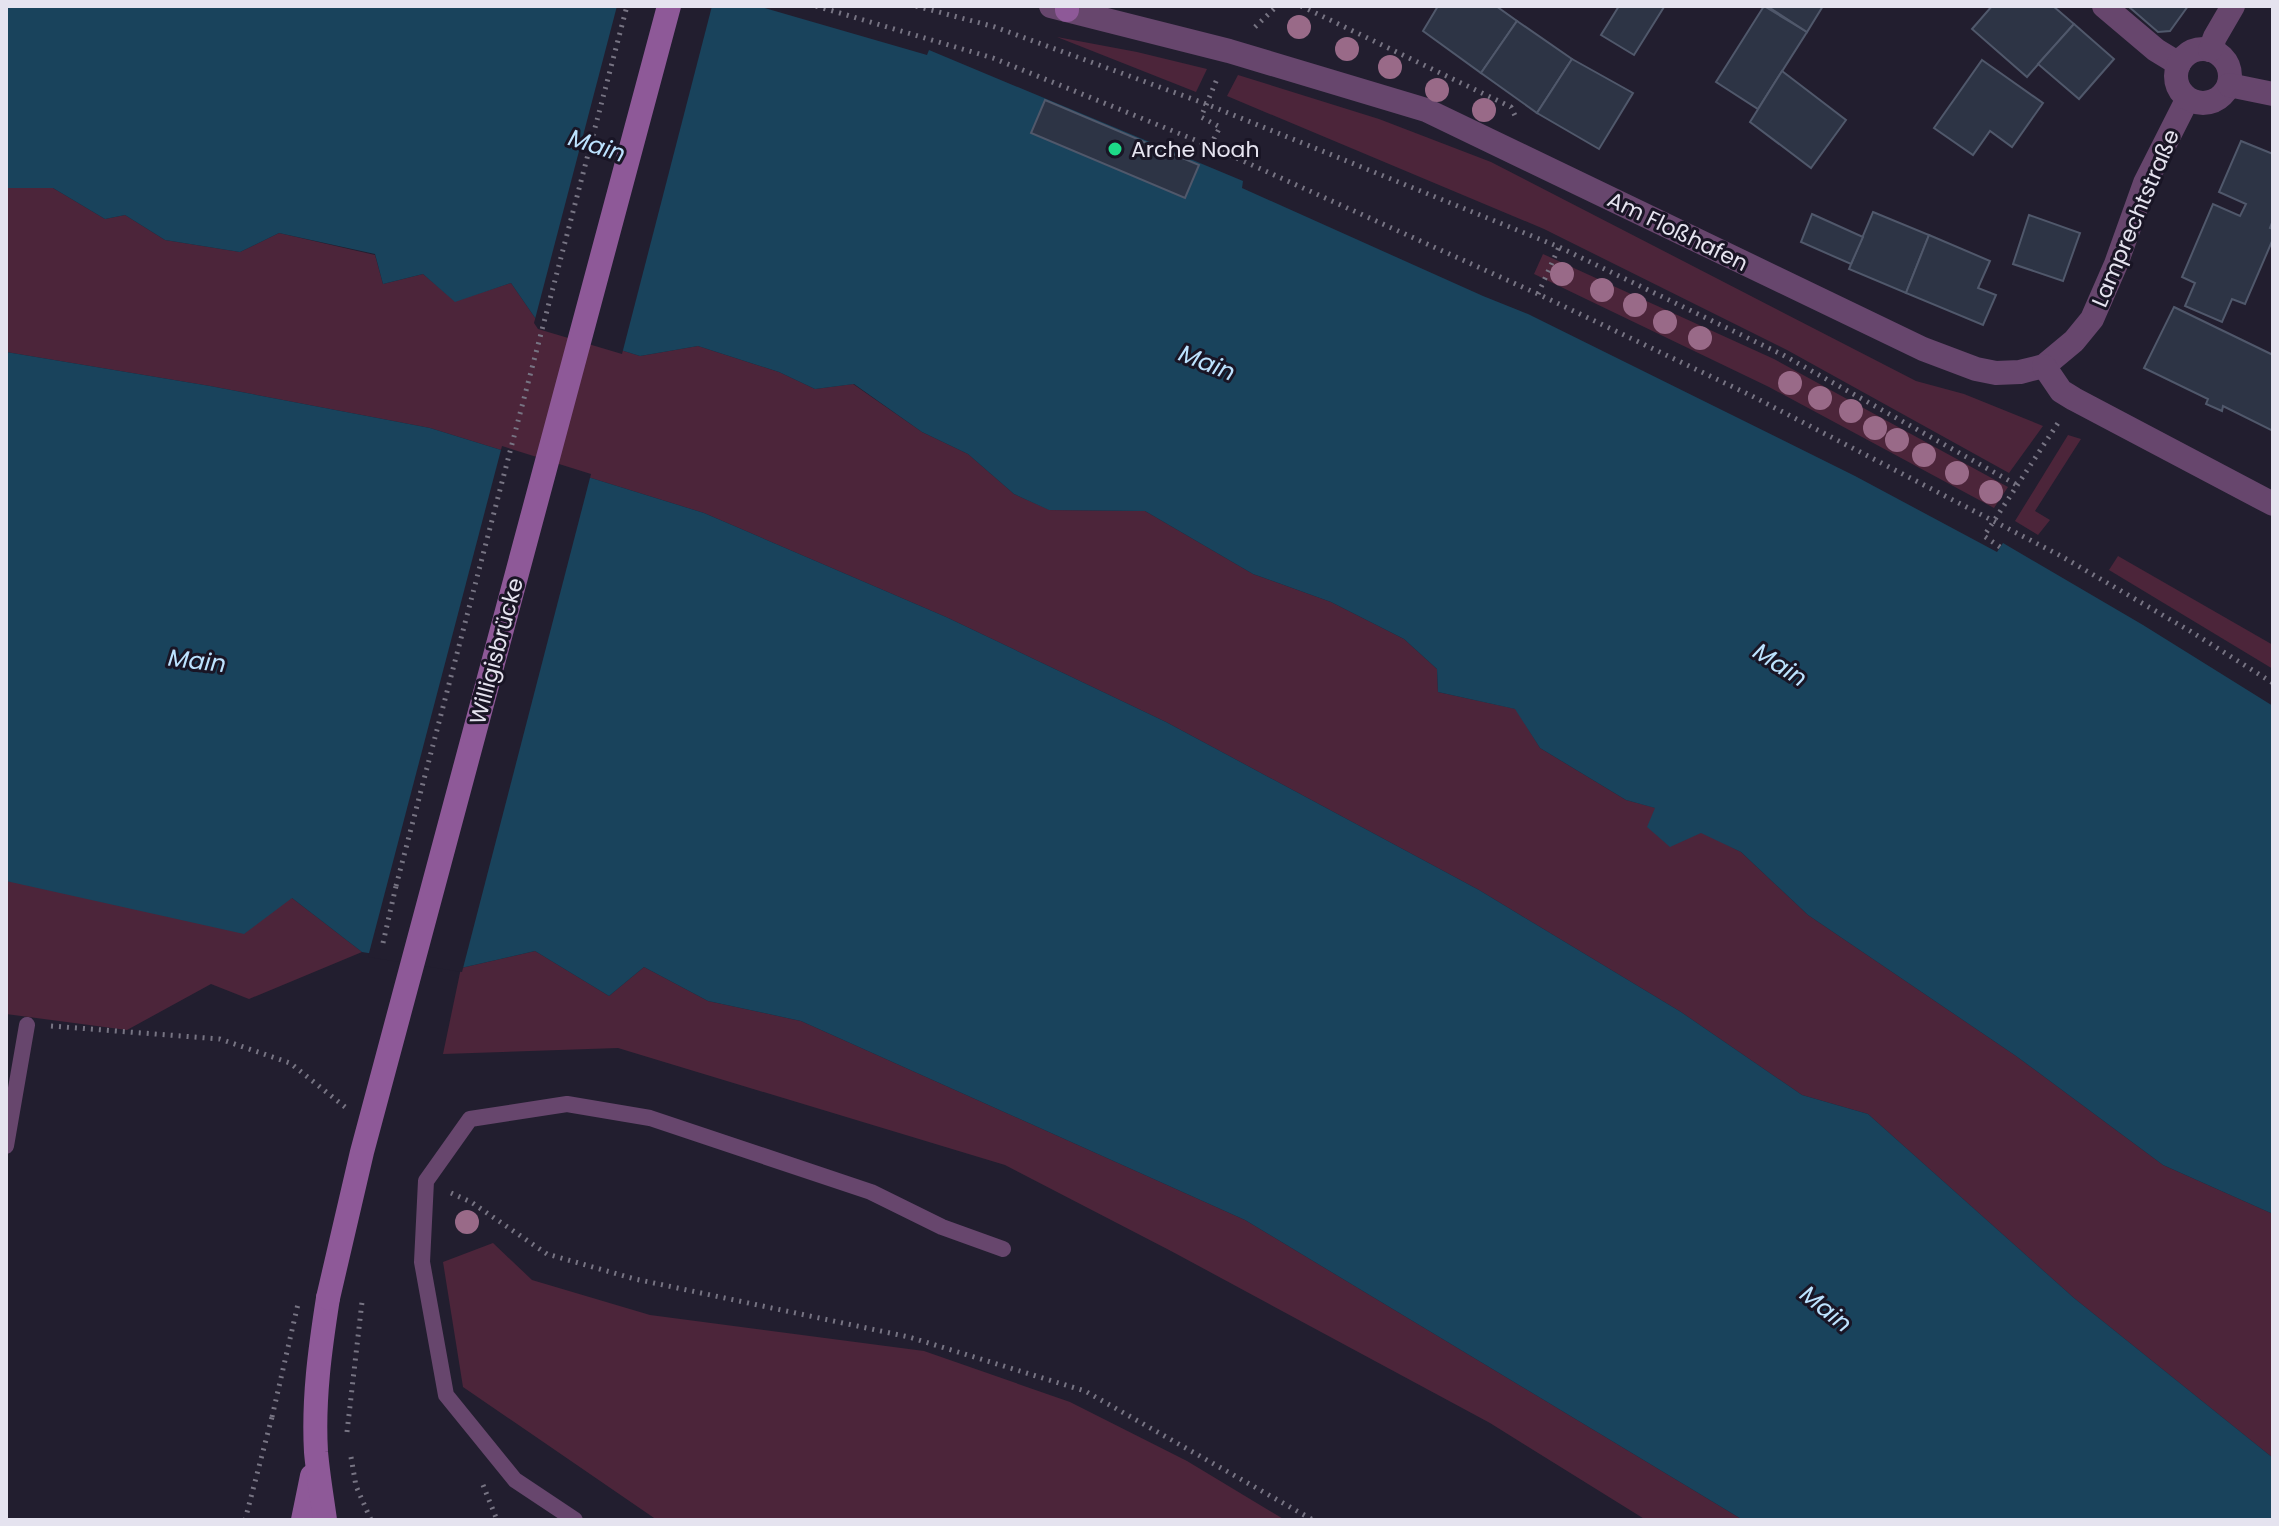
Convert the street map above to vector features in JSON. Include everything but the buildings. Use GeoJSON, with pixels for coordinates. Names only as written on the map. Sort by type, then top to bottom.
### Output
{"type":"FeatureCollection","features":[{"type":"Feature","properties":{"kind":"main road","name":"Willigisbrücke"},"geometry":{"type":"LineString","coordinates":[[317,1454],[318,1359],[328,1298],[362,1152],[669,6]]}},
{"type":"Feature","properties":{"kind":"main road"},"geometry":{"type":"LineString","coordinates":[[303,1520],[317,1454]]}},
{"type":"Feature","properties":{"kind":"main road"},"geometry":{"type":"LineString","coordinates":[[317,1454],[325,1520]]}},
{"type":"Feature","properties":{"kind":"street"},"geometry":{"type":"LineString","coordinates":[[2104,6],[2156,50],[2179,64]]}},
{"type":"Feature","properties":{"kind":"street"},"geometry":{"type":"LineString","coordinates":[[2210,50],[2233,6]]}},
{"type":"Feature","properties":{"kind":"street","name":"Am Floßhafen"},"geometry":{"type":"LineString","coordinates":[[1062,7],[1229,51],[1426,110],[1923,349],[1976,369],[1996,373],[2020,372],[2044,366]]}},
{"type":"Feature","properties":{"kind":"street"},"geometry":{"type":"LineString","coordinates":[[2210,50],[2225,59],[2231,76],[2229,85],[2212,103],[2187,100],[2175,78],[2179,64],[2193,51],[2210,50]]}},
{"type":"Feature","properties":{"kind":"street"},"geometry":{"type":"LineString","coordinates":[[2229,85],[2273,94]]}},
{"type":"Feature","properties":{"kind":"street","name":"Lamprechtstraße"},"geometry":{"type":"LineString","coordinates":[[2044,366],[2074,341],[2092,319],[2145,183],[2187,100]]}},
{"type":"Feature","properties":{"kind":"street"},"geometry":{"type":"LineString","coordinates":[[2044,366],[2061,391],[2074,399],[2273,504]]}},
{"type":"Feature","properties":{"kind":"lane"},"geometry":{"type":"LineString","coordinates":[[6,1146],[27,1025]]}},
{"type":"Feature","properties":{"kind":"lane"},"geometry":{"type":"LineString","coordinates":[[575,1520],[515,1480],[446,1395],[422,1262],[426,1181],[470,1119],[567,1104],[650,1118],[871,1192],[942,1227],[1003,1249]]}},
{"type":"Feature","properties":{"kind":"path"},"geometry":{"type":"LineString","coordinates":[[396,886],[627,6]]}},
{"type":"Feature","properties":{"kind":"path"},"geometry":{"type":"LineString","coordinates":[[816,6],[993,58],[1210,146],[1538,294],[1752,396],[2061,556],[2273,683]]}},
{"type":"Feature","properties":{"kind":"path"},"geometry":{"type":"LineString","coordinates":[[916,6],[995,27],[1206,104],[1559,247],[1783,355],[2017,485]]}},
{"type":"Feature","properties":{"kind":"path"},"geometry":{"type":"LineString","coordinates":[[1301,6],[1511,107],[1538,164]]}},
{"type":"Feature","properties":{"kind":"path"},"geometry":{"type":"LineString","coordinates":[[1206,104],[1201,117],[1220,127],[1210,146]]}},
{"type":"Feature","properties":{"kind":"path"},"geometry":{"type":"LineString","coordinates":[[1538,294],[1559,247]]}},
{"type":"Feature","properties":{"kind":"path"},"geometry":{"type":"LineString","coordinates":[[2000,547],[1984,536],[2074,399]]}},
{"type":"Feature","properties":{"kind":"path"},"geometry":{"type":"LineString","coordinates":[[27,1025],[220,1039],[290,1063],[351,1112]]}},
{"type":"Feature","properties":{"kind":"path"},"geometry":{"type":"LineString","coordinates":[[426,1181],[471,1202],[547,1254],[635,1279],[909,1337],[1085,1391],[1313,1520]]}},
{"type":"Feature","properties":{"kind":"path"},"geometry":{"type":"LineString","coordinates":[[364,1291],[347,1432],[356,1486],[371,1520]]}},
{"type":"Feature","properties":{"kind":"path"},"geometry":{"type":"LineString","coordinates":[[245,1520],[272,1417]]}},
{"type":"Feature","properties":{"kind":"shaded area"},"geometry":{"type":"Polygon","coordinates":[[[1057,37],[1137,52],[1207,69],[1196,92],[1057,37]]]}},
{"type":"Feature","properties":{"kind":"shaded area"},"geometry":{"type":"Polygon","coordinates":[[[1238,75],[1379,119],[1491,162],[1916,381],[1964,394],[2043,426],[2009,473],[1787,350],[1544,229],[1227,96],[1238,75]]]}},
{"type":"Feature","properties":{"kind":"shaded area"},"geometry":{"type":"Polygon","coordinates":[[[6,188],[53,188],[105,219],[125,215],[165,240],[240,252],[279,233],[375,255],[383,284],[423,274],[455,301],[511,283],[540,325],[640,356],[698,346],[779,372],[815,389],[853,384],[922,432],[968,454],[1014,494],[1050,510],[1145,511],[1253,574],[1331,602],[1404,639],[1437,669],[1438,692],[1516,709],[1540,748],[1626,800],[1656,808],[1741,852],[1808,915],[2016,1056],[2163,1165],[2273,1214],[2273,1458],[2074,1298],[1868,1114],[1802,1095],[1681,1012],[1479,890],[1166,722],[946,617],[704,513],[430,428],[210,386],[6,352],[6,188]]]}},
{"type":"Feature","properties":{"kind":"shaded area"},"geometry":{"type":"Polygon","coordinates":[[[1543,254],[1774,359],[2008,487],[1994,508],[1769,387],[1534,274],[1543,254]]]}},
{"type":"Feature","properties":{"kind":"shaded area"},"geometry":{"type":"Polygon","coordinates":[[[2068,435],[2081,439],[2035,511],[2050,520],[2038,535],[2015,521],[2068,435]]]}},
{"type":"Feature","properties":{"kind":"shaded area"},"geometry":{"type":"Polygon","coordinates":[[[2118,556],[2273,645],[2273,669],[2109,570],[2118,556]]]}},
{"type":"Feature","properties":{"kind":"shaded area"},"geometry":{"type":"Polygon","coordinates":[[[6,881],[292,898],[362,952],[249,999],[211,984],[127,1030],[6,1014],[6,881]]]}},
{"type":"Feature","properties":{"kind":"shaded area"},"geometry":{"type":"Polygon","coordinates":[[[535,951],[609,996],[644,967],[708,1001],[801,1021],[1245,1220],[1743,1520],[1646,1520],[1490,1423],[1005,1165],[618,1048],[443,1054],[461,968],[535,951]]]}},
{"type":"Feature","properties":{"kind":"shaded area"},"geometry":{"type":"Polygon","coordinates":[[[493,1243],[532,1280],[650,1315],[924,1351],[1070,1402],[1187,1461],[1285,1520],[657,1520],[463,1387],[443,1262],[493,1243]]]}},
{"type":"Feature","properties":{"kind":"water","name":"Main"},"geometry":{"type":"Polygon","coordinates":[[[6,6],[758,6],[927,55],[929,50],[1243,181],[1242,188],[1528,314],[1855,476],[1997,552],[2003,543],[2273,706],[2273,1214],[2163,1165],[2016,1056],[1808,915],[1741,852],[1701,833],[1670,847],[1647,827],[1655,808],[1626,800],[1540,748],[1515,709],[1438,692],[1437,669],[1404,639],[1331,602],[1253,574],[1145,511],[1049,510],[1014,494],[968,454],[922,432],[854,384],[815,389],[779,372],[698,346],[640,356],[540,325],[511,283],[455,302],[423,274],[383,284],[375,254],[279,233],[240,252],[165,240],[125,215],[105,219],[53,188],[6,188],[6,6]]]}},
{"type":"Feature","properties":{"kind":"water","name":"Main"},"geometry":{"type":"Polygon","coordinates":[[[6,352],[210,386],[430,428],[704,513],[946,617],[1166,722],[1479,890],[1681,1012],[1802,1095],[1868,1114],[2074,1298],[2273,1458],[2273,1520],[1743,1520],[1245,1220],[801,1021],[708,1001],[644,967],[609,996],[535,951],[461,968],[362,952],[292,898],[244,934],[6,881],[6,352]]]}},
{"type":"Feature","properties":{"kind":"pier"},"geometry":{"type":"Polygon","coordinates":[[[617,6],[712,6],[622,354],[538,329],[534,323],[617,6]]]}},
{"type":"Feature","properties":{"kind":"pier"},"geometry":{"type":"Polygon","coordinates":[[[502,446],[591,474],[462,972],[368,957],[502,446]]]}},
{"type":"Feature","properties":{"kind":"place","name":"Arche Noah"},"geometry":{"type":"Point","coordinates":[1115,149]}}]}
